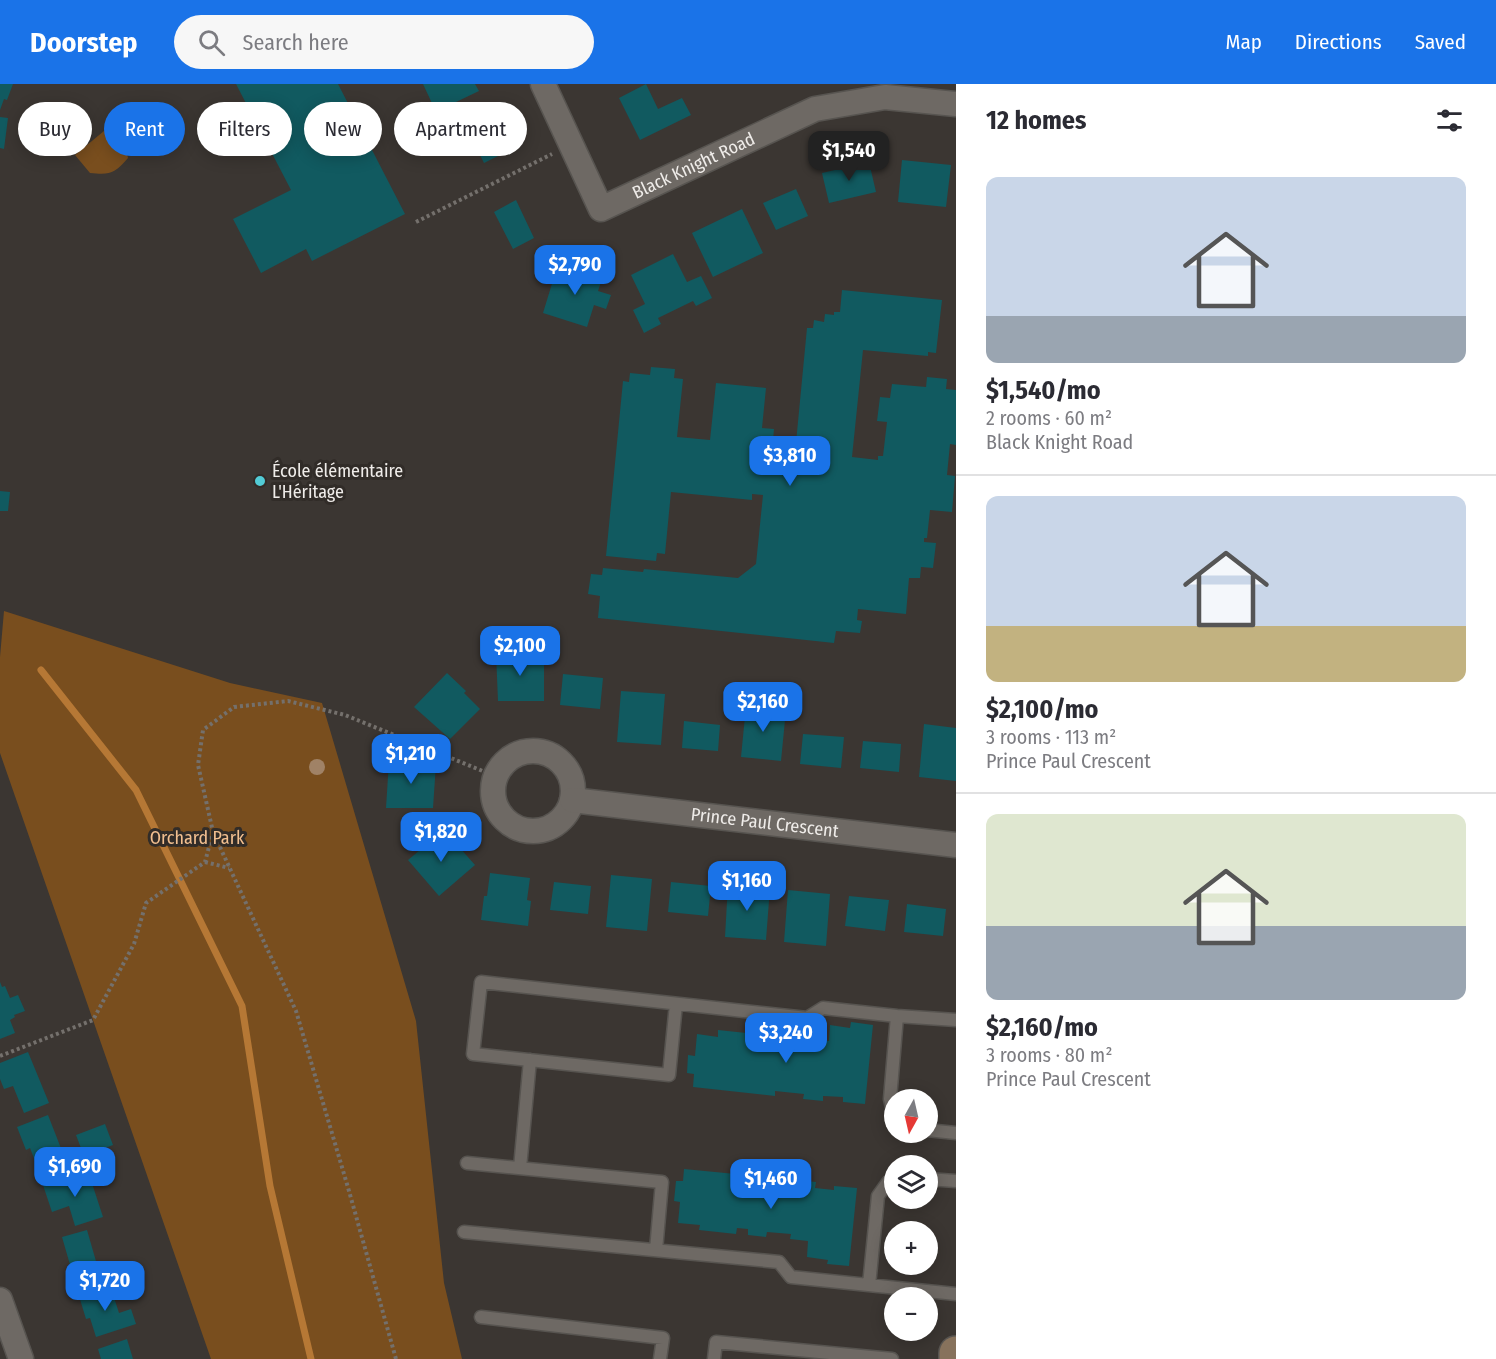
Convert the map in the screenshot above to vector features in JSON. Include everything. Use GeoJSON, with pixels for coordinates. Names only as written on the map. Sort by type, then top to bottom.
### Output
{"type":"FeatureCollection","features":[{"type":"Feature","properties":{"kind":"main road"},"geometry":{"type":"LineString","coordinates":[[956,1353],[956,1359]]}},
{"type":"Feature","properties":{"kind":"street","name":"Black Knight Road"},"geometry":{"type":"LineString","coordinates":[[543,84],[601,209],[815,109],[885,97],[956,104]]}},
{"type":"Feature","properties":{"kind":"street"},"geometry":{"type":"LineString","coordinates":[[535,751],[552,756],[563,765],[568,773],[573,786],[572,800],[563,817],[552,826],[530,830],[516,827],[496,808],[493,790],[495,776],[503,764],[521,753],[535,751]]}},
{"type":"Feature","properties":{"kind":"street","name":"Prince Paul Crescent"},"geometry":{"type":"LineString","coordinates":[[572,800],[956,845]]}},
{"type":"Feature","properties":{"kind":"street"},"geometry":{"type":"LineString","coordinates":[[0,1300],[21,1359]]}},
{"type":"Feature","properties":{"kind":"lane"},"geometry":{"type":"LineString","coordinates":[[676,1004],[669,1075],[473,1054],[481,982],[807,1018],[823,1008],[956,1020]]}},
{"type":"Feature","properties":{"kind":"lane"},"geometry":{"type":"LineString","coordinates":[[891,1089],[897,1016]]}},
{"type":"Feature","properties":{"kind":"lane"},"geometry":{"type":"LineString","coordinates":[[520,1168],[530,1060]]}},
{"type":"Feature","properties":{"kind":"lane"},"geometry":{"type":"LineString","coordinates":[[938,1131],[956,1133]]}},
{"type":"Feature","properties":{"kind":"lane"},"geometry":{"type":"LineString","coordinates":[[467,1163],[662,1182],[656,1250]]}},
{"type":"Feature","properties":{"kind":"lane"},"geometry":{"type":"LineString","coordinates":[[938,1180],[956,1181]]}},
{"type":"Feature","properties":{"kind":"lane"},"geometry":{"type":"LineString","coordinates":[[869,1285],[878,1196],[884,1188]]}},
{"type":"Feature","properties":{"kind":"lane"},"geometry":{"type":"LineString","coordinates":[[464,1232],[779,1262],[791,1278],[956,1294]]}},
{"type":"Feature","properties":{"kind":"lane"},"geometry":{"type":"LineString","coordinates":[[481,1317],[663,1338],[660,1359]]}},
{"type":"Feature","properties":{"kind":"lane"},"geometry":{"type":"LineString","coordinates":[[714,1359],[716,1342],[892,1359]]}},
{"type":"Feature","properties":{"kind":"path"},"geometry":{"type":"LineString","coordinates":[[416,222],[571,145]]}},
{"type":"Feature","properties":{"kind":"path"},"geometry":{"type":"LineString","coordinates":[[396,1359],[350,1191],[296,1011],[213,832],[198,765],[203,730],[234,707],[288,701],[345,715],[495,776]]}},
{"type":"Feature","properties":{"kind":"path"},"geometry":{"type":"LineString","coordinates":[[0,1056],[93,1020],[134,944],[146,903],[205,862],[213,832]]}},
{"type":"Feature","properties":{"kind":"path"},"geometry":{"type":"LineString","coordinates":[[205,862],[230,868]]}},
{"type":"Feature","properties":{"kind":"green space"},"geometry":{"type":"Polygon","coordinates":[[[104,131],[104,156],[128,156],[128,158],[111,172],[90,173],[76,156],[92,156],[92,141],[104,131]]]}},
{"type":"Feature","properties":{"kind":"green space","name":"Orchard Park"},"geometry":{"type":"Polygon","coordinates":[[[4,611],[230,683],[322,703],[416,1021],[444,1283],[462,1359],[211,1359],[0,753],[0,657],[4,611]]]}},
{"type":"Feature","properties":{"kind":"building"},"geometry":{"type":"Polygon","coordinates":[[[0,84],[13,84],[0,110],[0,84]]]}},
{"type":"Feature","properties":{"kind":"building"},"geometry":{"type":"Polygon","coordinates":[[[236,84],[338,84],[347,102],[304,102],[304,156],[375,156],[405,214],[312,261],[306,249],[261,273],[233,219],[291,190],[273,156],[292,156],[292,102],[245,102],[236,84]]]}},
{"type":"Feature","properties":{"kind":"building"},"geometry":{"type":"Polygon","coordinates":[[[423,84],[475,84],[479,91],[456,102],[431,102],[423,84]]]}},
{"type":"Feature","properties":{"kind":"building"},"geometry":{"type":"Polygon","coordinates":[[[646,84],[658,109],[682,98],[691,115],[640,140],[619,98],[646,84]]]}},
{"type":"Feature","properties":{"kind":"building"},"geometry":{"type":"Polygon","coordinates":[[[0,117],[8,118],[4,149],[0,148],[0,117]]]}},
{"type":"Feature","properties":{"kind":"building"},"geometry":{"type":"Polygon","coordinates":[[[480,156],[498,156],[484,163],[480,156]]]}},
{"type":"Feature","properties":{"kind":"building"},"geometry":{"type":"Polygon","coordinates":[[[902,160],[951,165],[946,207],[898,202],[902,160]]]}},
{"type":"Feature","properties":{"kind":"building"},"geometry":{"type":"Polygon","coordinates":[[[869,162],[876,192],[829,203],[822,173],[869,162]]]}},
{"type":"Feature","properties":{"kind":"building"},"geometry":{"type":"Polygon","coordinates":[[[796,189],[808,216],[776,230],[763,203],[796,189]]]}},
{"type":"Feature","properties":{"kind":"building"},"geometry":{"type":"Polygon","coordinates":[[[516,200],[534,238],[513,249],[494,212],[516,200]]]}},
{"type":"Feature","properties":{"kind":"building"},"geometry":{"type":"Polygon","coordinates":[[[742,209],[763,253],[713,277],[692,233],[742,209]]]}},
{"type":"Feature","properties":{"kind":"building"},"geometry":{"type":"Polygon","coordinates":[[[673,254],[687,282],[701,276],[712,298],[696,306],[693,301],[658,318],[661,324],[644,333],[633,310],[645,304],[631,275],[673,254]]]}},
{"type":"Feature","properties":{"kind":"building"},"geometry":{"type":"Polygon","coordinates":[[[558,264],[602,279],[598,291],[611,295],[606,309],[594,305],[587,327],[543,313],[558,264]]]}},
{"type":"Feature","properties":{"kind":"building"},"geometry":{"type":"Polygon","coordinates":[[[842,290],[942,300],[936,353],[928,352],[928,356],[863,350],[852,457],[878,460],[878,456],[883,456],[887,422],[877,421],[880,397],[890,398],[892,384],[926,387],[927,377],[947,379],[946,389],[956,390],[956,445],[950,444],[947,475],[955,476],[952,512],[930,510],[927,538],[924,538],[924,542],[936,543],[933,568],[921,567],[920,578],[909,578],[906,614],[858,609],[857,620],[862,621],[860,633],[836,631],[834,643],[598,618],[600,596],[588,594],[591,574],[602,575],[603,568],[643,572],[644,569],[738,578],[756,564],[763,495],[752,494],[752,500],[671,492],[665,554],[657,553],[656,561],[606,556],[623,381],[629,382],[630,373],[650,375],[651,367],[675,369],[674,378],[683,379],[677,437],[710,440],[716,383],[766,388],[762,428],[774,429],[772,451],[795,453],[807,328],[813,328],[814,320],[824,322],[825,314],[834,315],[834,312],[840,312],[842,290]]]}},
{"type":"Feature","properties":{"kind":"building"},"geometry":{"type":"Polygon","coordinates":[[[0,491],[10,492],[8,511],[0,511],[0,491]]]}},
{"type":"Feature","properties":{"kind":"building"},"geometry":{"type":"Polygon","coordinates":[[[496,653],[544,653],[544,701],[498,701],[496,653]]]}},
{"type":"Feature","properties":{"kind":"building"},"geometry":{"type":"Polygon","coordinates":[[[447,673],[466,691],[464,693],[480,709],[450,739],[414,707],[447,673]]]}},
{"type":"Feature","properties":{"kind":"building"},"geometry":{"type":"Polygon","coordinates":[[[563,674],[603,678],[600,709],[560,705],[563,674]]]}},
{"type":"Feature","properties":{"kind":"building"},"geometry":{"type":"Polygon","coordinates":[[[621,691],[665,694],[661,745],[617,742],[621,691]]]}},
{"type":"Feature","properties":{"kind":"building"},"geometry":{"type":"Polygon","coordinates":[[[746,706],[786,710],[781,761],[741,757],[746,706]]]}},
{"type":"Feature","properties":{"kind":"building"},"geometry":{"type":"Polygon","coordinates":[[[684,721],[720,725],[718,751],[682,748],[684,721]]]}},
{"type":"Feature","properties":{"kind":"building"},"geometry":{"type":"Polygon","coordinates":[[[924,724],[956,728],[956,781],[919,777],[924,724]]]}},
{"type":"Feature","properties":{"kind":"building"},"geometry":{"type":"Polygon","coordinates":[[[803,734],[844,737],[841,768],[800,764],[803,734]]]}},
{"type":"Feature","properties":{"kind":"building"},"geometry":{"type":"Polygon","coordinates":[[[863,741],[901,744],[899,772],[860,768],[863,741]]]}},
{"type":"Feature","properties":{"kind":"building"},"geometry":{"type":"Polygon","coordinates":[[[389,761],[436,764],[433,808],[386,808],[389,761]]]}},
{"type":"Feature","properties":{"kind":"building"},"geometry":{"type":"Polygon","coordinates":[[[444,830],[475,865],[439,896],[408,860],[444,830]]]}},
{"type":"Feature","properties":{"kind":"building"},"geometry":{"type":"Polygon","coordinates":[[[490,873],[530,878],[527,900],[531,901],[528,926],[481,920],[490,873]]]}},
{"type":"Feature","properties":{"kind":"building"},"geometry":{"type":"Polygon","coordinates":[[[611,875],[652,879],[647,931],[606,927],[611,875]]]}},
{"type":"Feature","properties":{"kind":"building"},"geometry":{"type":"Polygon","coordinates":[[[554,882],[591,886],[588,914],[550,910],[554,882]]]}},
{"type":"Feature","properties":{"kind":"building"},"geometry":{"type":"Polygon","coordinates":[[[671,882],[711,886],[708,916],[668,912],[671,882]]]}},
{"type":"Feature","properties":{"kind":"building"},"geometry":{"type":"Polygon","coordinates":[[[728,884],[770,888],[766,940],[725,937],[728,884]]]}},
{"type":"Feature","properties":{"kind":"building"},"geometry":{"type":"Polygon","coordinates":[[[788,890],[830,894],[826,946],[784,942],[788,890]]]}},
{"type":"Feature","properties":{"kind":"building"},"geometry":{"type":"Polygon","coordinates":[[[849,896],[889,900],[885,931],[845,926],[849,896]]]}},
{"type":"Feature","properties":{"kind":"building"},"geometry":{"type":"Polygon","coordinates":[[[907,904],[946,909],[943,936],[904,932],[907,904]]]}},
{"type":"Feature","properties":{"kind":"building"},"geometry":{"type":"Polygon","coordinates":[[[0,982],[2,987],[5,986],[10,998],[18,995],[25,1011],[14,1015],[15,1017],[10,1020],[15,1033],[0,1039],[0,982]]]}},
{"type":"Feature","properties":{"kind":"building"},"geometry":{"type":"Polygon","coordinates":[[[851,1022],[873,1025],[865,1104],[843,1102],[843,1097],[823,1096],[823,1101],[803,1099],[804,1094],[775,1091],[775,1096],[693,1087],[694,1074],[687,1073],[688,1055],[695,1056],[697,1034],[718,1037],[718,1030],[756,1034],[755,1040],[767,1041],[767,1035],[786,1037],[785,1043],[808,1045],[808,1039],[829,1041],[830,1025],[850,1028],[851,1022]]]}},
{"type":"Feature","properties":{"kind":"building"},"geometry":{"type":"Polygon","coordinates":[[[28,1052],[49,1103],[24,1113],[13,1086],[4,1089],[0,1079],[0,1063],[28,1052]]]}},
{"type":"Feature","properties":{"kind":"building"},"geometry":{"type":"Polygon","coordinates":[[[48,1115],[64,1156],[37,1166],[30,1148],[26,1150],[17,1127],[48,1115]]]}},
{"type":"Feature","properties":{"kind":"building"},"geometry":{"type":"Polygon","coordinates":[[[105,1124],[113,1145],[84,1156],[76,1135],[105,1124]]]}},
{"type":"Feature","properties":{"kind":"building"},"geometry":{"type":"Polygon","coordinates":[[[684,1169],[766,1177],[766,1182],[794,1186],[795,1180],[816,1182],[815,1188],[834,1190],[834,1186],[857,1188],[849,1266],[827,1264],[828,1260],[807,1257],[808,1241],[790,1239],[791,1234],[767,1232],[766,1237],[748,1235],[748,1229],[737,1228],[736,1234],[699,1230],[700,1225],[678,1223],[680,1202],[674,1201],[676,1181],[683,1181],[684,1169]]]}},
{"type":"Feature","properties":{"kind":"building"},"geometry":{"type":"Polygon","coordinates":[[[88,1171],[103,1217],[75,1226],[69,1206],[52,1212],[43,1185],[88,1171]]]}},
{"type":"Feature","properties":{"kind":"building"},"geometry":{"type":"Polygon","coordinates":[[[87,1230],[100,1275],[75,1282],[62,1237],[87,1230]]]}},
{"type":"Feature","properties":{"kind":"building"},"geometry":{"type":"Polygon","coordinates":[[[110,1285],[119,1313],[131,1309],[136,1324],[96,1337],[90,1318],[86,1319],[79,1296],[110,1285]]]}},
{"type":"Feature","properties":{"kind":"building"},"geometry":{"type":"Polygon","coordinates":[[[127,1339],[133,1359],[101,1359],[98,1349],[127,1339]]]}},
{"type":"Feature","properties":{"kind":"waterway"},"geometry":{"type":"LineString","coordinates":[[41,670],[136,790],[242,1006],[270,1186],[311,1359]]}},
{"type":"Feature","properties":{"kind":"place","name":"École élémentaire L'Héritage"},"geometry":{"type":"Point","coordinates":[260,481]}}]}
